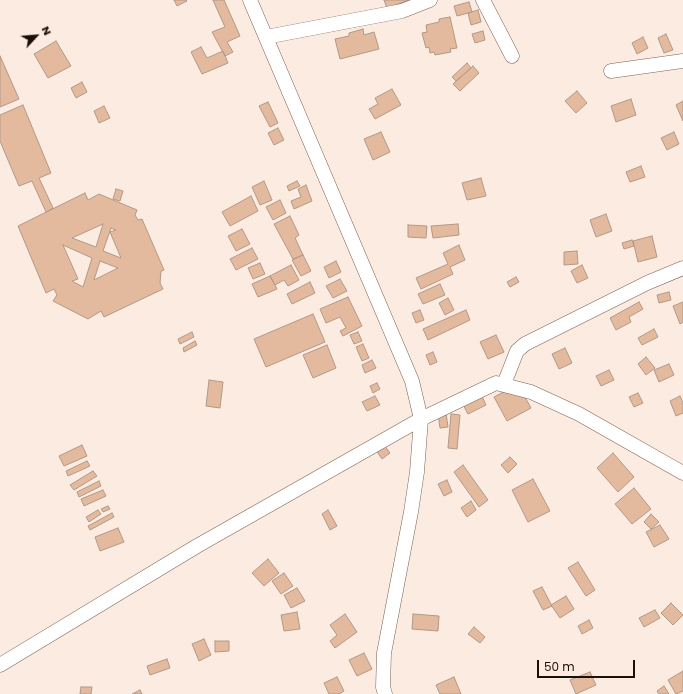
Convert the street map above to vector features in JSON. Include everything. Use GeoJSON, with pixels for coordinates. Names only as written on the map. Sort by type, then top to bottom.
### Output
{"type":"FeatureCollection","features":[{"type":"Feature","properties":{"kind":"street"},"geometry":{"type":"LineString","coordinates":[[250,0],[412,381],[421,419],[417,472],[411,512],[384,653],[383,687],[385,694]]}},
{"type":"Feature","properties":{"kind":"street"},"geometry":{"type":"LineString","coordinates":[[266,37],[402,11],[430,0]]}},
{"type":"Feature","properties":{"kind":"street"},"geometry":{"type":"LineString","coordinates":[[484,0],[512,56]]}},
{"type":"Feature","properties":{"kind":"street"},"geometry":{"type":"LineString","coordinates":[[611,71],[683,61]]}},
{"type":"Feature","properties":{"kind":"street"},"geometry":{"type":"LineString","coordinates":[[504,384],[518,351],[525,344],[647,283],[683,268]]}},
{"type":"Feature","properties":{"kind":"street"},"geometry":{"type":"LineString","coordinates":[[0,665],[197,546],[421,419],[488,385],[496,383],[504,384],[531,392],[579,414],[683,473]]}},
{"type":"Feature","properties":{"kind":"building"},"geometry":{"type":"Polygon","coordinates":[[[174,0],[186,0],[187,1],[177,6],[174,0]]]}},
{"type":"Feature","properties":{"kind":"building"},"geometry":{"type":"Polygon","coordinates":[[[213,0],[224,0],[240,36],[227,42],[233,52],[225,56],[212,32],[225,27],[213,0]]]}},
{"type":"Feature","properties":{"kind":"building"},"geometry":{"type":"Polygon","coordinates":[[[384,0],[409,0],[387,8],[384,0]]]}},
{"type":"Feature","properties":{"kind":"building"},"geometry":{"type":"Polygon","coordinates":[[[469,2],[472,12],[457,16],[454,6],[469,2]]]}},
{"type":"Feature","properties":{"kind":"building"},"geometry":{"type":"Polygon","coordinates":[[[478,10],[481,22],[471,25],[468,13],[478,10]]]}},
{"type":"Feature","properties":{"kind":"building"},"geometry":{"type":"Polygon","coordinates":[[[450,17],[457,48],[450,49],[451,52],[435,55],[434,52],[430,53],[429,47],[426,48],[422,33],[427,32],[426,25],[439,22],[439,19],[450,17]]]}},
{"type":"Feature","properties":{"kind":"building"},"geometry":{"type":"Polygon","coordinates":[[[363,29],[364,35],[374,32],[379,49],[340,59],[335,39],[349,36],[349,33],[363,29]]]}},
{"type":"Feature","properties":{"kind":"building"},"geometry":{"type":"Polygon","coordinates":[[[483,31],[485,40],[475,43],[472,34],[483,31]]]}},
{"type":"Feature","properties":{"kind":"building"},"geometry":{"type":"Polygon","coordinates":[[[666,34],[673,50],[664,53],[658,38],[666,34]]]}},
{"type":"Feature","properties":{"kind":"building"},"geometry":{"type":"Polygon","coordinates":[[[643,37],[648,48],[637,54],[632,43],[643,37]]]}},
{"type":"Feature","properties":{"kind":"building"},"geometry":{"type":"Polygon","coordinates":[[[56,41],[71,66],[48,78],[34,54],[56,41]]]}},
{"type":"Feature","properties":{"kind":"building"},"geometry":{"type":"Polygon","coordinates":[[[201,47],[207,58],[223,51],[228,63],[202,74],[191,52],[201,47]]]}},
{"type":"Feature","properties":{"kind":"building"},"geometry":{"type":"Polygon","coordinates":[[[0,56],[19,99],[0,107],[0,56]]]}},
{"type":"Feature","properties":{"kind":"building"},"geometry":{"type":"Polygon","coordinates":[[[467,63],[471,68],[456,81],[452,77],[467,63]]]}},
{"type":"Feature","properties":{"kind":"building"},"geometry":{"type":"Polygon","coordinates":[[[473,66],[479,73],[460,91],[453,84],[473,66]]]}},
{"type":"Feature","properties":{"kind":"building"},"geometry":{"type":"Polygon","coordinates":[[[82,82],[87,92],[76,98],[71,88],[82,82]]]}},
{"type":"Feature","properties":{"kind":"building"},"geometry":{"type":"Polygon","coordinates":[[[392,89],[401,105],[375,119],[369,109],[378,104],[375,98],[392,89]]]}},
{"type":"Feature","properties":{"kind":"building"},"geometry":{"type":"Polygon","coordinates":[[[577,91],[587,103],[576,113],[565,101],[577,91]]]}},
{"type":"Feature","properties":{"kind":"building"},"geometry":{"type":"Polygon","coordinates":[[[631,99],[636,115],[616,122],[611,106],[631,99]]]}},
{"type":"Feature","properties":{"kind":"building"},"geometry":{"type":"Polygon","coordinates":[[[683,101],[683,121],[676,105],[683,101]]]}},
{"type":"Feature","properties":{"kind":"building"},"geometry":{"type":"Polygon","coordinates":[[[268,102],[278,123],[270,127],[259,106],[268,102]]]}},
{"type":"Feature","properties":{"kind":"building"},"geometry":{"type":"Polygon","coordinates":[[[23,105],[51,173],[39,178],[53,208],[46,212],[32,181],[19,186],[0,141],[0,115],[23,105]]]}},
{"type":"Feature","properties":{"kind":"building"},"geometry":{"type":"Polygon","coordinates":[[[104,106],[110,118],[99,123],[94,111],[104,106]]]}},
{"type":"Feature","properties":{"kind":"building"},"geometry":{"type":"Polygon","coordinates":[[[278,128],[284,140],[274,145],[268,133],[278,128]]]}},
{"type":"Feature","properties":{"kind":"building"},"geometry":{"type":"Polygon","coordinates":[[[381,132],[390,152],[373,160],[364,139],[381,132]]]}},
{"type":"Feature","properties":{"kind":"building"},"geometry":{"type":"Polygon","coordinates":[[[674,132],[679,144],[667,150],[661,138],[674,132]]]}},
{"type":"Feature","properties":{"kind":"building"},"geometry":{"type":"Polygon","coordinates":[[[641,166],[645,177],[630,182],[626,172],[641,166]]]}},
{"type":"Feature","properties":{"kind":"building"},"geometry":{"type":"Polygon","coordinates":[[[481,178],[486,196],[467,200],[462,183],[481,178]]]}},
{"type":"Feature","properties":{"kind":"building"},"geometry":{"type":"Polygon","coordinates":[[[264,181],[272,200],[260,205],[252,187],[264,181]]]}},
{"type":"Feature","properties":{"kind":"building"},"geometry":{"type":"Polygon","coordinates":[[[297,181],[300,186],[289,191],[287,186],[297,181]]]}},
{"type":"Feature","properties":{"kind":"building"},"geometry":{"type":"Polygon","coordinates":[[[306,185],[312,201],[294,209],[291,201],[301,197],[298,189],[306,185]]]}},
{"type":"Feature","properties":{"kind":"building"},"geometry":{"type":"Polygon","coordinates":[[[116,189],[123,191],[120,201],[113,199],[116,189]]]}},
{"type":"Feature","properties":{"kind":"building"},"geometry":{"type":"Polygon","coordinates":[[[85,193],[88,200],[99,194],[137,210],[135,215],[138,220],[142,219],[164,270],[161,271],[160,283],[163,289],[104,317],[101,311],[88,319],[53,301],[57,295],[54,289],[46,293],[18,226],[85,193]],[[103,224],[72,238],[96,247],[103,224]],[[111,228],[103,251],[121,258],[110,232],[116,230],[111,228]],[[63,245],[78,279],[72,281],[83,287],[92,258],[63,245]],[[100,261],[94,280],[118,268],[100,261]]]}},
{"type":"Feature","properties":{"kind":"building"},"geometry":{"type":"Polygon","coordinates":[[[251,196],[258,211],[230,226],[222,212],[251,196]]]}},
{"type":"Feature","properties":{"kind":"building"},"geometry":{"type":"Polygon","coordinates":[[[280,200],[286,213],[273,220],[266,207],[280,200]]]}},
{"type":"Feature","properties":{"kind":"building"},"geometry":{"type":"Polygon","coordinates":[[[606,214],[612,231],[596,237],[590,220],[606,214]]]}},
{"type":"Feature","properties":{"kind":"building"},"geometry":{"type":"Polygon","coordinates":[[[290,216],[299,235],[295,238],[303,255],[293,259],[274,224],[290,216]]]}},
{"type":"Feature","properties":{"kind":"building"},"geometry":{"type":"Polygon","coordinates":[[[458,224],[459,235],[433,238],[431,226],[458,224]]]}},
{"type":"Feature","properties":{"kind":"building"},"geometry":{"type":"Polygon","coordinates":[[[408,225],[427,226],[426,238],[408,237],[408,225]]]}},
{"type":"Feature","properties":{"kind":"building"},"geometry":{"type":"Polygon","coordinates":[[[242,229],[250,244],[236,251],[228,236],[242,229]]]}},
{"type":"Feature","properties":{"kind":"building"},"geometry":{"type":"Polygon","coordinates":[[[652,236],[657,257],[638,262],[633,241],[652,236]]]}},
{"type":"Feature","properties":{"kind":"building"},"geometry":{"type":"Polygon","coordinates":[[[632,240],[634,246],[624,249],[622,243],[632,240]]]}},
{"type":"Feature","properties":{"kind":"building"},"geometry":{"type":"Polygon","coordinates":[[[459,245],[465,260],[450,267],[453,274],[421,289],[416,278],[448,264],[443,253],[459,245]]]}},
{"type":"Feature","properties":{"kind":"building"},"geometry":{"type":"Polygon","coordinates":[[[252,248],[258,259],[236,270],[230,259],[252,248]]]}},
{"type":"Feature","properties":{"kind":"building"},"geometry":{"type":"Polygon","coordinates":[[[577,251],[578,264],[564,265],[564,252],[577,251]]]}},
{"type":"Feature","properties":{"kind":"building"},"geometry":{"type":"Polygon","coordinates":[[[303,255],[311,271],[301,276],[292,260],[303,255]]]}},
{"type":"Feature","properties":{"kind":"building"},"geometry":{"type":"Polygon","coordinates":[[[336,261],[341,272],[329,278],[324,267],[336,261]]]}},
{"type":"Feature","properties":{"kind":"building"},"geometry":{"type":"Polygon","coordinates":[[[260,263],[265,274],[253,279],[248,268],[260,263]]]}},
{"type":"Feature","properties":{"kind":"building"},"geometry":{"type":"Polygon","coordinates":[[[291,265],[299,280],[288,286],[284,280],[275,285],[270,276],[291,265]]]}},
{"type":"Feature","properties":{"kind":"building"},"geometry":{"type":"Polygon","coordinates":[[[582,265],[588,278],[577,283],[571,271],[582,265]]]}},
{"type":"Feature","properties":{"kind":"building"},"geometry":{"type":"Polygon","coordinates":[[[270,276],[277,289],[258,297],[252,284],[270,276]]]}},
{"type":"Feature","properties":{"kind":"building"},"geometry":{"type":"Polygon","coordinates":[[[516,277],[519,282],[510,287],[507,282],[516,277]]]}},
{"type":"Feature","properties":{"kind":"building"},"geometry":{"type":"Polygon","coordinates":[[[340,279],[347,291],[333,298],[326,286],[340,279]]]}},
{"type":"Feature","properties":{"kind":"building"},"geometry":{"type":"Polygon","coordinates":[[[310,282],[315,293],[292,304],[287,294],[310,282]]]}},
{"type":"Feature","properties":{"kind":"building"},"geometry":{"type":"Polygon","coordinates":[[[440,284],[445,295],[423,304],[418,294],[440,284]]]}},
{"type":"Feature","properties":{"kind":"building"},"geometry":{"type":"Polygon","coordinates":[[[669,292],[671,300],[659,303],[657,295],[669,292]]]}},
{"type":"Feature","properties":{"kind":"building"},"geometry":{"type":"Polygon","coordinates":[[[348,297],[362,326],[343,336],[340,331],[346,328],[340,317],[326,323],[320,309],[348,297]]]}},
{"type":"Feature","properties":{"kind":"building"},"geometry":{"type":"Polygon","coordinates":[[[448,298],[454,310],[445,315],[439,303],[448,298]]]}},
{"type":"Feature","properties":{"kind":"building"},"geometry":{"type":"Polygon","coordinates":[[[639,302],[643,309],[629,317],[631,322],[616,330],[610,318],[639,302]]]}},
{"type":"Feature","properties":{"kind":"building"},"geometry":{"type":"Polygon","coordinates":[[[683,302],[683,322],[680,324],[673,306],[683,302]]]}},
{"type":"Feature","properties":{"kind":"building"},"geometry":{"type":"Polygon","coordinates":[[[420,310],[424,320],[416,323],[412,313],[420,310]]]}},
{"type":"Feature","properties":{"kind":"building"},"geometry":{"type":"Polygon","coordinates":[[[466,310],[470,320],[428,340],[423,329],[466,310]]]}},
{"type":"Feature","properties":{"kind":"building"},"geometry":{"type":"Polygon","coordinates":[[[313,314],[325,342],[266,367],[254,339],[313,314]]]}},
{"type":"Feature","properties":{"kind":"building"},"geometry":{"type":"Polygon","coordinates":[[[654,329],[658,337],[642,345],[638,338],[654,329]]]}},
{"type":"Feature","properties":{"kind":"building"},"geometry":{"type":"Polygon","coordinates":[[[192,332],[194,337],[180,344],[178,339],[192,332]]]}},
{"type":"Feature","properties":{"kind":"building"},"geometry":{"type":"Polygon","coordinates":[[[358,332],[362,341],[354,344],[350,335],[358,332]]]}},
{"type":"Feature","properties":{"kind":"building"},"geometry":{"type":"Polygon","coordinates":[[[496,335],[504,352],[488,359],[480,342],[496,335]]]}},
{"type":"Feature","properties":{"kind":"building"},"geometry":{"type":"Polygon","coordinates":[[[195,341],[197,345],[184,352],[183,348],[195,341]]]}},
{"type":"Feature","properties":{"kind":"building"},"geometry":{"type":"Polygon","coordinates":[[[363,344],[369,358],[362,361],[356,347],[363,344]]]}},
{"type":"Feature","properties":{"kind":"building"},"geometry":{"type":"Polygon","coordinates":[[[327,345],[336,368],[313,378],[303,355],[327,345]]]}},
{"type":"Feature","properties":{"kind":"building"},"geometry":{"type":"Polygon","coordinates":[[[565,348],[572,363],[559,369],[552,354],[565,348]]]}},
{"type":"Feature","properties":{"kind":"building"},"geometry":{"type":"Polygon","coordinates":[[[433,352],[437,362],[430,365],[426,355],[433,352]]]}},
{"type":"Feature","properties":{"kind":"building"},"geometry":{"type":"Polygon","coordinates":[[[646,357],[655,368],[646,375],[638,364],[646,357]]]}},
{"type":"Feature","properties":{"kind":"building"},"geometry":{"type":"Polygon","coordinates":[[[372,360],[376,368],[365,373],[362,365],[372,360]]]}},
{"type":"Feature","properties":{"kind":"building"},"geometry":{"type":"Polygon","coordinates":[[[669,364],[674,375],[659,382],[654,370],[669,364]]]}},
{"type":"Feature","properties":{"kind":"building"},"geometry":{"type":"Polygon","coordinates":[[[609,370],[614,380],[601,386],[596,376],[609,370]]]}},
{"type":"Feature","properties":{"kind":"building"},"geometry":{"type":"Polygon","coordinates":[[[209,380],[223,382],[220,408],[206,406],[209,380]]]}},
{"type":"Feature","properties":{"kind":"building"},"geometry":{"type":"Polygon","coordinates":[[[377,383],[380,389],[373,393],[370,386],[377,383]]]}},
{"type":"Feature","properties":{"kind":"building"},"geometry":{"type":"Polygon","coordinates":[[[511,388],[521,390],[531,408],[507,421],[494,397],[511,388]]]}},
{"type":"Feature","properties":{"kind":"building"},"geometry":{"type":"Polygon","coordinates":[[[480,392],[486,405],[468,414],[461,401],[480,392]]]}},
{"type":"Feature","properties":{"kind":"building"},"geometry":{"type":"Polygon","coordinates":[[[638,393],[643,403],[634,407],[629,397],[638,393]]]}},
{"type":"Feature","properties":{"kind":"building"},"geometry":{"type":"Polygon","coordinates":[[[375,396],[380,405],[367,411],[362,402],[375,396]]]}},
{"type":"Feature","properties":{"kind":"building"},"geometry":{"type":"Polygon","coordinates":[[[680,396],[683,403],[683,413],[676,416],[670,401],[680,396]]]}},
{"type":"Feature","properties":{"kind":"building"},"geometry":{"type":"Polygon","coordinates":[[[438,413],[446,413],[448,427],[440,428],[438,413]]]}},
{"type":"Feature","properties":{"kind":"building"},"geometry":{"type":"Polygon","coordinates":[[[451,414],[460,415],[457,449],[448,448],[451,414]]]}},
{"type":"Feature","properties":{"kind":"building"},"geometry":{"type":"Polygon","coordinates":[[[82,445],[87,456],[64,466],[59,456],[82,445]]]}},
{"type":"Feature","properties":{"kind":"building"},"geometry":{"type":"Polygon","coordinates":[[[384,445],[390,453],[382,459],[376,450],[384,445]]]}},
{"type":"Feature","properties":{"kind":"building"},"geometry":{"type":"Polygon","coordinates":[[[613,453],[634,477],[618,492],[597,468],[613,453]]]}},
{"type":"Feature","properties":{"kind":"building"},"geometry":{"type":"Polygon","coordinates":[[[510,457],[517,464],[508,473],[501,465],[510,457]]]}},
{"type":"Feature","properties":{"kind":"building"},"geometry":{"type":"Polygon","coordinates":[[[87,461],[90,466],[68,476],[66,471],[87,461]]]}},
{"type":"Feature","properties":{"kind":"building"},"geometry":{"type":"Polygon","coordinates":[[[463,465],[488,500],[479,507],[454,472],[463,465]]]}},
{"type":"Feature","properties":{"kind":"building"},"geometry":{"type":"Polygon","coordinates":[[[93,471],[97,476],[74,490],[70,485],[93,471]]]}},
{"type":"Feature","properties":{"kind":"building"},"geometry":{"type":"Polygon","coordinates":[[[533,479],[550,511],[528,522],[512,490],[533,479]]]}},
{"type":"Feature","properties":{"kind":"building"},"geometry":{"type":"Polygon","coordinates":[[[447,480],[452,492],[444,496],[438,484],[447,480]]]}},
{"type":"Feature","properties":{"kind":"building"},"geometry":{"type":"Polygon","coordinates":[[[99,481],[101,486],[79,497],[77,492],[99,481]]]}},
{"type":"Feature","properties":{"kind":"building"},"geometry":{"type":"Polygon","coordinates":[[[634,488],[651,509],[632,524],[615,504],[634,488]]]}},
{"type":"Feature","properties":{"kind":"building"},"geometry":{"type":"Polygon","coordinates":[[[103,490],[106,496],[84,506],[81,499],[103,490]]]}},
{"type":"Feature","properties":{"kind":"building"},"geometry":{"type":"Polygon","coordinates":[[[471,501],[476,510],[467,517],[461,508],[471,501]]]}},
{"type":"Feature","properties":{"kind":"building"},"geometry":{"type":"Polygon","coordinates":[[[108,506],[110,509],[103,512],[101,509],[108,506]]]}},
{"type":"Feature","properties":{"kind":"building"},"geometry":{"type":"Polygon","coordinates":[[[98,510],[101,514],[89,522],[86,517],[98,510]]]}},
{"type":"Feature","properties":{"kind":"building"},"geometry":{"type":"Polygon","coordinates":[[[328,510],[337,526],[330,530],[322,514],[328,510]]]}},
{"type":"Feature","properties":{"kind":"building"},"geometry":{"type":"Polygon","coordinates":[[[112,513],[114,517],[90,530],[88,526],[112,513]]]}},
{"type":"Feature","properties":{"kind":"building"},"geometry":{"type":"Polygon","coordinates":[[[651,514],[659,522],[651,529],[644,522],[651,514]]]}},
{"type":"Feature","properties":{"kind":"building"},"geometry":{"type":"Polygon","coordinates":[[[660,525],[669,539],[654,547],[646,532],[660,525]]]}},
{"type":"Feature","properties":{"kind":"building"},"geometry":{"type":"Polygon","coordinates":[[[118,528],[124,542],[100,551],[95,537],[118,528]]]}},
{"type":"Feature","properties":{"kind":"building"},"geometry":{"type":"Polygon","coordinates":[[[268,559],[279,573],[264,586],[252,573],[268,559]]]}},
{"type":"Feature","properties":{"kind":"building"},"geometry":{"type":"Polygon","coordinates":[[[578,562],[595,590],[586,596],[568,568],[578,562]]]}},
{"type":"Feature","properties":{"kind":"building"},"geometry":{"type":"Polygon","coordinates":[[[284,573],[293,586],[281,594],[272,581],[284,573]]]}},
{"type":"Feature","properties":{"kind":"building"},"geometry":{"type":"Polygon","coordinates":[[[542,587],[552,606],[543,610],[533,591],[542,587]]]}},
{"type":"Feature","properties":{"kind":"building"},"geometry":{"type":"Polygon","coordinates":[[[297,588],[305,601],[291,608],[284,595],[297,588]]]}},
{"type":"Feature","properties":{"kind":"building"},"geometry":{"type":"Polygon","coordinates":[[[566,596],[574,609],[560,618],[551,605],[566,596]]]}},
{"type":"Feature","properties":{"kind":"building"},"geometry":{"type":"Polygon","coordinates":[[[671,603],[683,615],[673,625],[661,613],[671,603]]]}},
{"type":"Feature","properties":{"kind":"building"},"geometry":{"type":"Polygon","coordinates":[[[655,610],[660,618],[644,627],[639,618],[655,610]]]}},
{"type":"Feature","properties":{"kind":"building"},"geometry":{"type":"Polygon","coordinates":[[[297,612],[300,629],[284,631],[281,615],[297,612]]]}},
{"type":"Feature","properties":{"kind":"building"},"geometry":{"type":"Polygon","coordinates":[[[345,614],[357,632],[335,648],[330,641],[337,635],[330,625],[345,614]]]}},
{"type":"Feature","properties":{"kind":"building"},"geometry":{"type":"Polygon","coordinates":[[[413,614],[439,616],[438,631],[412,629],[413,614]]]}},
{"type":"Feature","properties":{"kind":"building"},"geometry":{"type":"Polygon","coordinates":[[[589,620],[593,628],[582,634],[578,626],[589,620]]]}},
{"type":"Feature","properties":{"kind":"building"},"geometry":{"type":"Polygon","coordinates":[[[474,627],[485,637],[480,643],[468,634],[474,627]]]}},
{"type":"Feature","properties":{"kind":"building"},"geometry":{"type":"Polygon","coordinates":[[[204,639],[211,655],[199,661],[192,644],[204,639]]]}},
{"type":"Feature","properties":{"kind":"building"},"geometry":{"type":"Polygon","coordinates":[[[215,641],[229,641],[229,651],[215,652],[215,641]]]}},
{"type":"Feature","properties":{"kind":"building"},"geometry":{"type":"Polygon","coordinates":[[[364,653],[372,669],[357,676],[349,660],[364,653]]]}},
{"type":"Feature","properties":{"kind":"building"},"geometry":{"type":"Polygon","coordinates":[[[167,659],[170,668],[150,675],[147,666],[167,659]]]}},
{"type":"Feature","properties":{"kind":"building"},"geometry":{"type":"Polygon","coordinates":[[[683,671],[683,691],[676,694],[668,680],[683,671]]]}},
{"type":"Feature","properties":{"kind":"building"},"geometry":{"type":"Polygon","coordinates":[[[590,672],[596,685],[576,694],[570,680],[590,672]]]}},
{"type":"Feature","properties":{"kind":"building"},"geometry":{"type":"Polygon","coordinates":[[[337,677],[344,691],[339,694],[329,694],[324,683],[337,677]]]}},
{"type":"Feature","properties":{"kind":"building"},"geometry":{"type":"Polygon","coordinates":[[[454,677],[461,694],[440,694],[436,685],[454,677]]]}},
{"type":"Feature","properties":{"kind":"building"},"geometry":{"type":"Polygon","coordinates":[[[664,686],[669,694],[659,694],[657,691],[664,686]]]}},
{"type":"Feature","properties":{"kind":"building"},"geometry":{"type":"Polygon","coordinates":[[[81,687],[92,687],[91,694],[80,694],[81,687]]]}},
{"type":"Feature","properties":{"kind":"building"},"geometry":{"type":"Polygon","coordinates":[[[140,690],[142,694],[132,694],[140,690]]]}}]}
